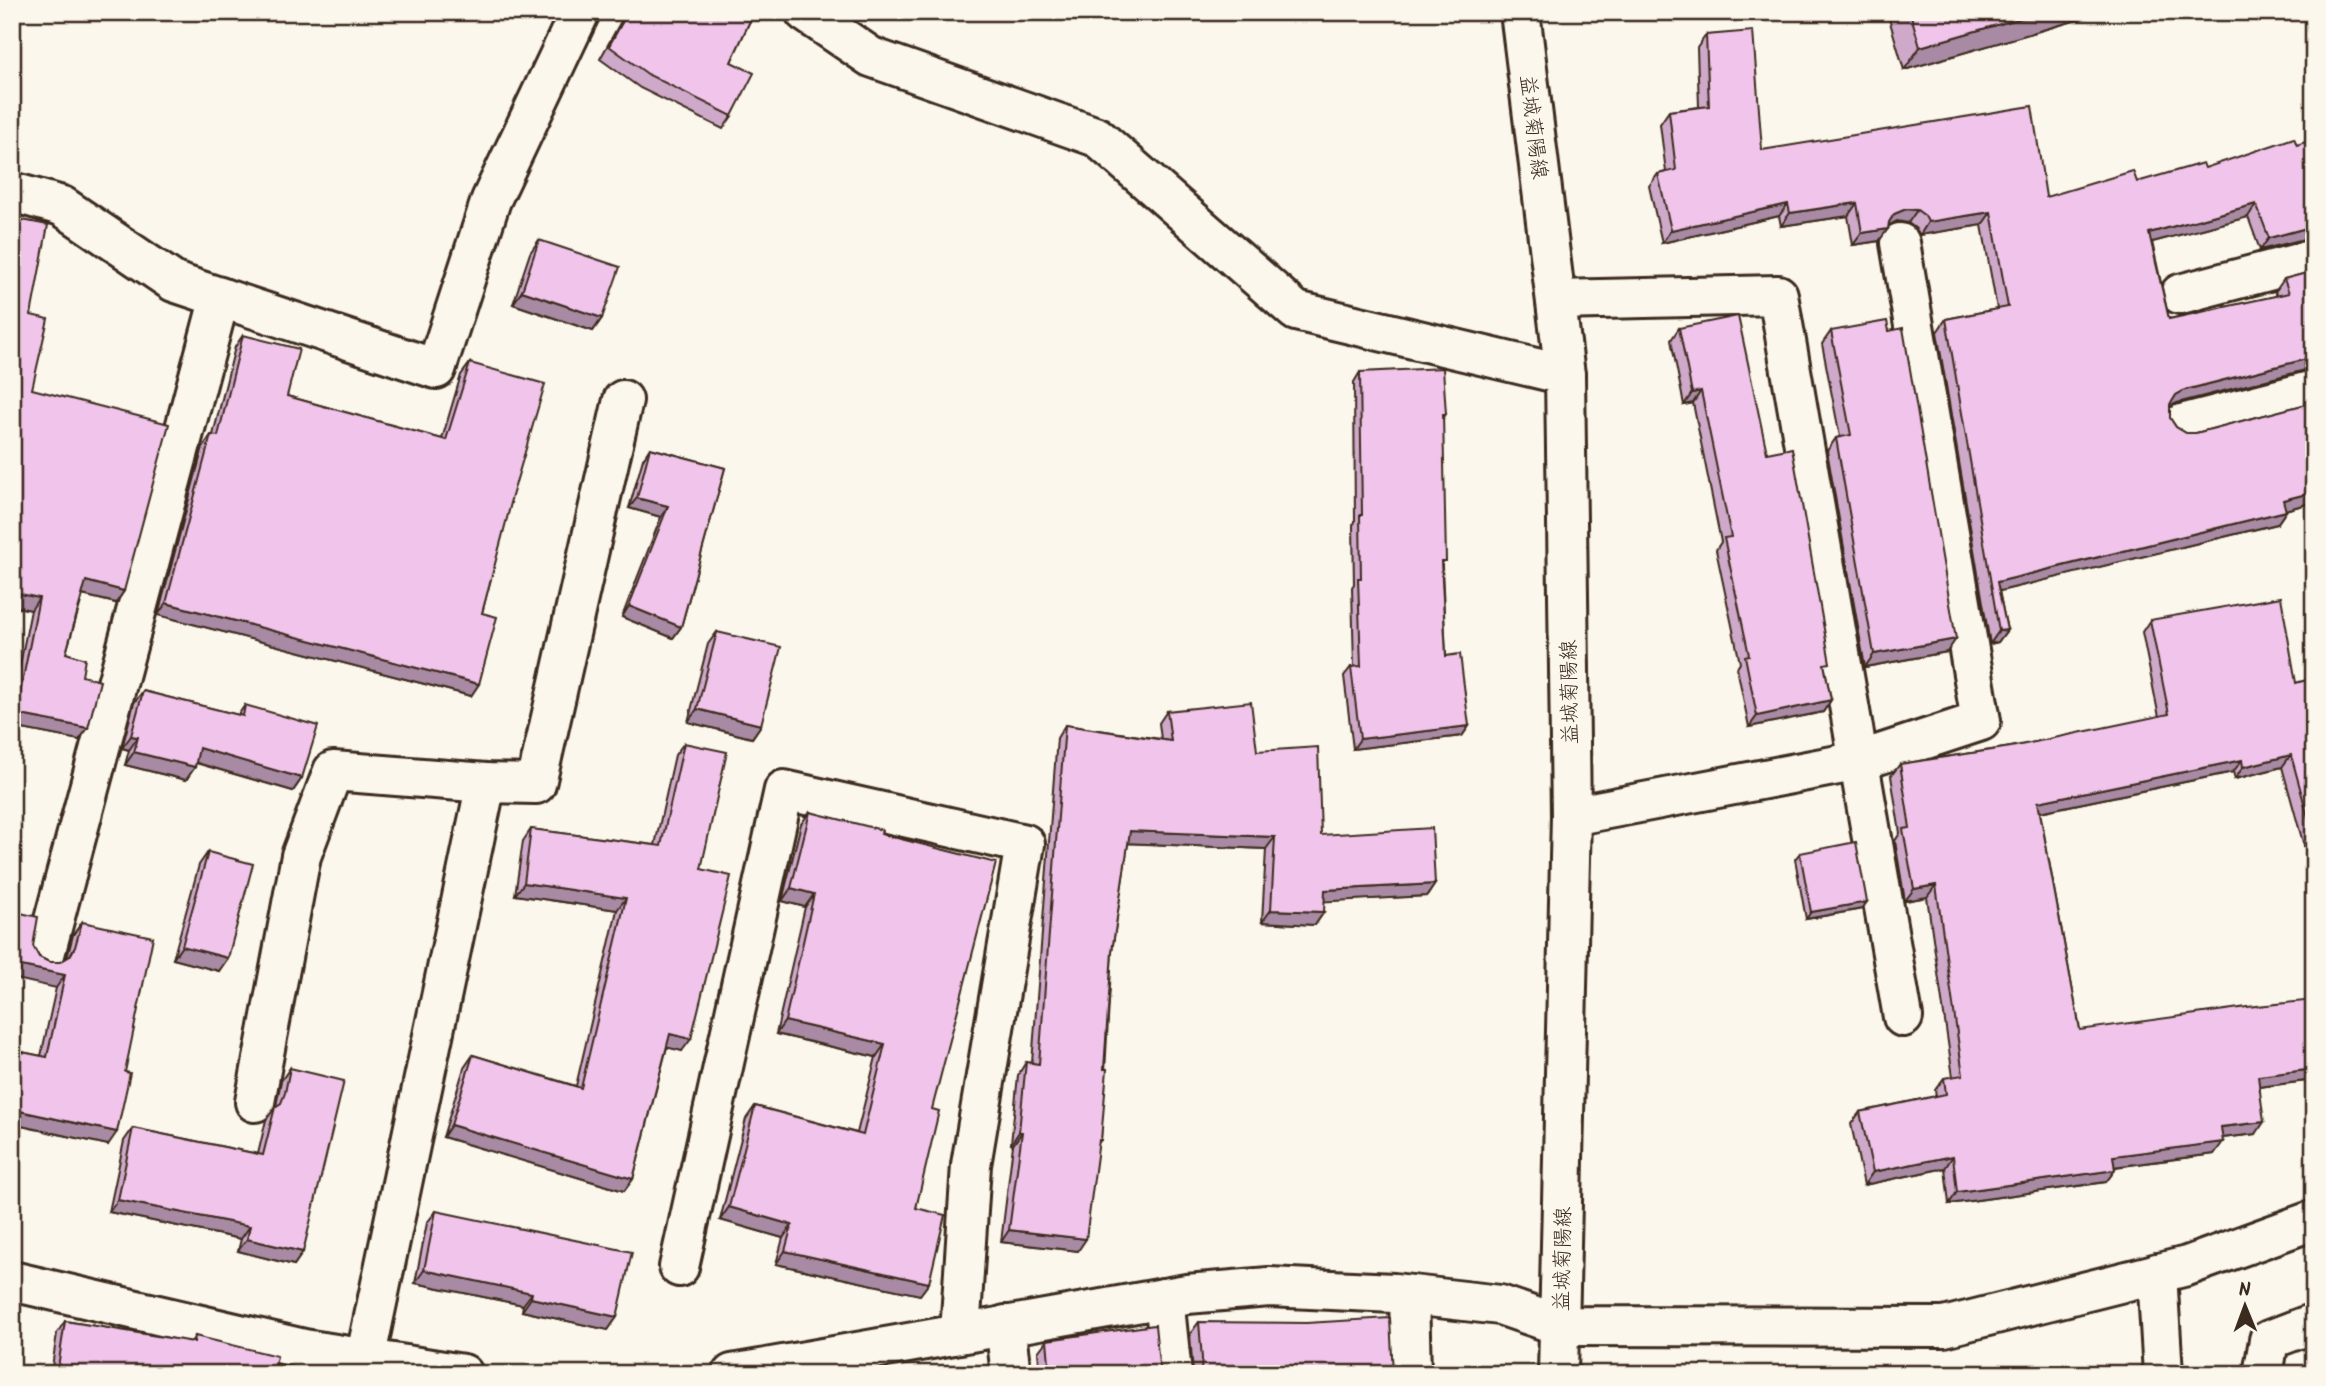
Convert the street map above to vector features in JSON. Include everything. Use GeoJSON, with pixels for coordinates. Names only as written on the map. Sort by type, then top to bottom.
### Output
{"type":"FeatureCollection","features":[{"type":"Feature","properties":{"kind":"street"},"geometry":{"type":"LineString","coordinates":[[12,191],[62,205],[174,282],[436,369],[491,200],[580,12]]}},
{"type":"Feature","properties":{"kind":"street"},"geometry":{"type":"LineString","coordinates":[[805,12],[871,57],[1097,137],[1296,312],[1565,375]]}},
{"type":"Feature","properties":{"kind":"street","name":"益城菊陽線"},"geometry":{"type":"LineString","coordinates":[[1520,12],[1565,375],[1571,816],[1558,1374]]}},
{"type":"Feature","properties":{"kind":"street"},"geometry":{"type":"LineString","coordinates":[[1571,816],[1859,761],[1981,721],[1900,243]]}},
{"type":"Feature","properties":{"kind":"street"},"geometry":{"type":"LineString","coordinates":[[2180,294],[2314,259]]}},
{"type":"Feature","properties":{"kind":"street"},"geometry":{"type":"LineString","coordinates":[[1556,300],[1778,295],[1903,1017]]}},
{"type":"Feature","properties":{"kind":"street"},"geometry":{"type":"LineString","coordinates":[[44,954],[220,297]]}},
{"type":"Feature","properties":{"kind":"street"},"geometry":{"type":"LineString","coordinates":[[2182,424],[2314,390]]}},
{"type":"Feature","properties":{"kind":"street"},"geometry":{"type":"LineString","coordinates":[[255,1102],[301,856],[332,771],[486,783],[536,784],[623,400]]}},
{"type":"Feature","properties":{"kind":"street"},"geometry":{"type":"LineString","coordinates":[[365,1360],[486,783]]}},
{"type":"Feature","properties":{"kind":"street"},"geometry":{"type":"LineString","coordinates":[[679,1267],[784,790],[1025,844],[971,1165],[960,1333]]}},
{"type":"Feature","properties":{"kind":"street"},"geometry":{"type":"LineString","coordinates":[[735,1374],[1164,1298],[1269,1287],[1409,1295],[1500,1305],[1561,1326],[1944,1327],[2187,1266],[2314,1220]]}},
{"type":"Feature","properties":{"kind":"street"},"geometry":{"type":"LineString","coordinates":[[2157,1273],[2163,1374]]}},
{"type":"Feature","properties":{"kind":"street"},"geometry":{"type":"LineString","coordinates":[[12,1281],[305,1362],[365,1360],[463,1374]]}},
{"type":"Feature","properties":{"kind":"street"},"geometry":{"type":"LineString","coordinates":[[1409,1295],[1411,1374]]}},
{"type":"Feature","properties":{"kind":"street"},"geometry":{"type":"LineString","coordinates":[[1164,1298],[1172,1374]]}},
{"type":"Feature","properties":{"kind":"street"},"geometry":{"type":"LineString","coordinates":[[2266,1374],[2264,1369],[2269,1340],[2314,1323]]}},
{"type":"Feature","properties":{"kind":"street"},"geometry":{"type":"LineString","coordinates":[[1005,1325],[1011,1374]]}},
{"type":"Feature","properties":{"kind":"building"},"geometry":{"type":"Polygon","coordinates":[[[628,12],[754,12],[731,62],[754,73],[732,116],[649,75],[609,46],[628,12]]]}},
{"type":"Feature","properties":{"kind":"building"},"geometry":{"type":"Polygon","coordinates":[[[1910,12],[2042,12],[1920,47],[1910,12]]]}},
{"type":"Feature","properties":{"kind":"building"},"geometry":{"type":"Polygon","coordinates":[[[1753,31],[1762,150],[2032,106],[2046,197],[2133,171],[2137,182],[2203,163],[2205,168],[2294,138],[2297,145],[2314,139],[2314,226],[2269,238],[2256,204],[2149,233],[2169,319],[2289,293],[2284,279],[2314,271],[2314,357],[2185,390],[2176,395],[2170,405],[2170,418],[2176,427],[2186,433],[2196,433],[2314,402],[2314,492],[2283,500],[2286,511],[1997,582],[2007,630],[1999,631],[1946,319],[2008,307],[1991,212],[1928,222],[1917,210],[1906,209],[1894,214],[1888,229],[1862,233],[1857,203],[1790,213],[1788,204],[1671,230],[1658,174],[1676,170],[1669,111],[1709,106],[1706,35],[1753,31]]]}},
{"type":"Feature","properties":{"kind":"building"},"geometry":{"type":"Polygon","coordinates":[[[12,218],[48,225],[31,315],[48,319],[32,389],[169,424],[124,591],[86,581],[66,653],[85,659],[82,676],[100,681],[88,728],[16,714],[39,598],[12,592],[12,218]]]}},
{"type":"Feature","properties":{"kind":"building"},"geometry":{"type":"Polygon","coordinates":[[[539,240],[620,267],[602,318],[522,291],[539,240]]]}},
{"type":"Feature","properties":{"kind":"building"},"geometry":{"type":"Polygon","coordinates":[[[1738,316],[1767,453],[1792,448],[1830,663],[1824,664],[1831,700],[1757,716],[1745,656],[1749,655],[1724,538],[1731,537],[1701,391],[1692,393],[1679,328],[1738,316]]]}},
{"type":"Feature","properties":{"kind":"building"},"geometry":{"type":"Polygon","coordinates":[[[1887,321],[1889,331],[1903,328],[1956,639],[1874,654],[1836,438],[1851,435],[1831,331],[1887,321]]]}},
{"type":"Feature","properties":{"kind":"building"},"geometry":{"type":"Polygon","coordinates":[[[243,335],[299,349],[287,396],[446,440],[470,363],[545,384],[510,503],[482,613],[497,617],[479,684],[166,603],[211,435],[218,436],[243,335]]]}},
{"type":"Feature","properties":{"kind":"building"},"geometry":{"type":"Polygon","coordinates":[[[1443,368],[1446,414],[1443,414],[1446,561],[1441,561],[1446,656],[1460,654],[1469,726],[1360,739],[1351,667],[1361,666],[1358,578],[1361,578],[1362,515],[1360,372],[1443,368]]]}},
{"type":"Feature","properties":{"kind":"building"},"geometry":{"type":"Polygon","coordinates":[[[650,448],[725,468],[681,627],[629,606],[668,506],[637,498],[650,448]]]}},
{"type":"Feature","properties":{"kind":"building"},"geometry":{"type":"Polygon","coordinates":[[[2281,597],[2296,683],[2314,678],[2314,839],[2291,755],[2243,767],[2242,760],[2038,802],[2080,1030],[2314,1000],[2314,1069],[2258,1076],[2264,1122],[2221,1127],[2223,1142],[2113,1156],[2115,1170],[1957,1192],[1953,1156],[1873,1172],[1860,1112],[1946,1094],[1944,1078],[1963,1075],[1936,885],[1914,889],[1903,829],[1910,828],[1900,764],[2011,747],[2169,714],[2150,620],[2281,597]]]}},
{"type":"Feature","properties":{"kind":"building"},"geometry":{"type":"Polygon","coordinates":[[[717,632],[781,647],[761,725],[697,709],[717,632]]]}},
{"type":"Feature","properties":{"kind":"building"},"geometry":{"type":"Polygon","coordinates":[[[143,691],[243,716],[245,705],[318,726],[302,778],[199,748],[195,767],[134,752],[138,737],[131,736],[143,691]]]}},
{"type":"Feature","properties":{"kind":"building"},"geometry":{"type":"Polygon","coordinates":[[[1251,702],[1257,751],[1318,747],[1321,835],[1432,828],[1435,884],[1325,890],[1324,912],[1271,910],[1275,837],[1130,831],[1112,951],[1101,1140],[1086,1239],[1009,1230],[1022,1132],[1019,1132],[1026,1062],[1039,1064],[1065,725],[1171,741],[1167,711],[1251,702]]]}},
{"type":"Feature","properties":{"kind":"building"},"geometry":{"type":"Polygon","coordinates":[[[684,743],[727,752],[701,869],[731,876],[691,1039],[670,1034],[633,1179],[451,1125],[473,1055],[581,1088],[626,898],[524,883],[531,829],[661,846],[684,743]]]}},
{"type":"Feature","properties":{"kind":"building"},"geometry":{"type":"Polygon","coordinates":[[[810,812],[882,830],[881,834],[996,863],[932,1109],[939,1111],[916,1208],[945,1215],[929,1283],[785,1251],[792,1225],[729,1207],[755,1106],[863,1135],[885,1044],[785,1021],[814,894],[791,888],[810,812]]]}},
{"type":"Feature","properties":{"kind":"building"},"geometry":{"type":"Polygon","coordinates":[[[1856,842],[1867,902],[1811,912],[1800,853],[1856,842]]]}},
{"type":"Feature","properties":{"kind":"building"},"geometry":{"type":"Polygon","coordinates":[[[208,852],[253,864],[228,958],[182,946],[208,852]]]}},
{"type":"Feature","properties":{"kind":"building"},"geometry":{"type":"Polygon","coordinates":[[[12,911],[38,917],[33,946],[39,957],[49,962],[60,962],[70,956],[82,922],[153,937],[125,1072],[130,1073],[117,1132],[15,1110],[12,1121],[12,1050],[47,1057],[65,975],[12,964],[12,911]]]}},
{"type":"Feature","properties":{"kind":"building"},"geometry":{"type":"Polygon","coordinates":[[[290,1068],[344,1081],[303,1252],[247,1239],[250,1226],[118,1200],[133,1128],[263,1155],[275,1107],[281,1103],[285,1093],[290,1068]]]}},
{"type":"Feature","properties":{"kind":"building"},"geometry":{"type":"Polygon","coordinates":[[[436,1211],[632,1252],[617,1317],[531,1298],[532,1293],[424,1270],[436,1211]]]}},
{"type":"Feature","properties":{"kind":"building"},"geometry":{"type":"Polygon","coordinates":[[[1390,1318],[1393,1374],[1198,1374],[1202,1359],[1199,1322],[1306,1323],[1390,1318]]]}},
{"type":"Feature","properties":{"kind":"building"},"geometry":{"type":"Polygon","coordinates":[[[65,1321],[194,1342],[195,1336],[277,1356],[273,1374],[57,1374],[65,1321]]]}},
{"type":"Feature","properties":{"kind":"building"},"geometry":{"type":"Polygon","coordinates":[[[1155,1325],[1159,1364],[1163,1374],[1050,1374],[1047,1340],[1155,1325]]]}}]}
